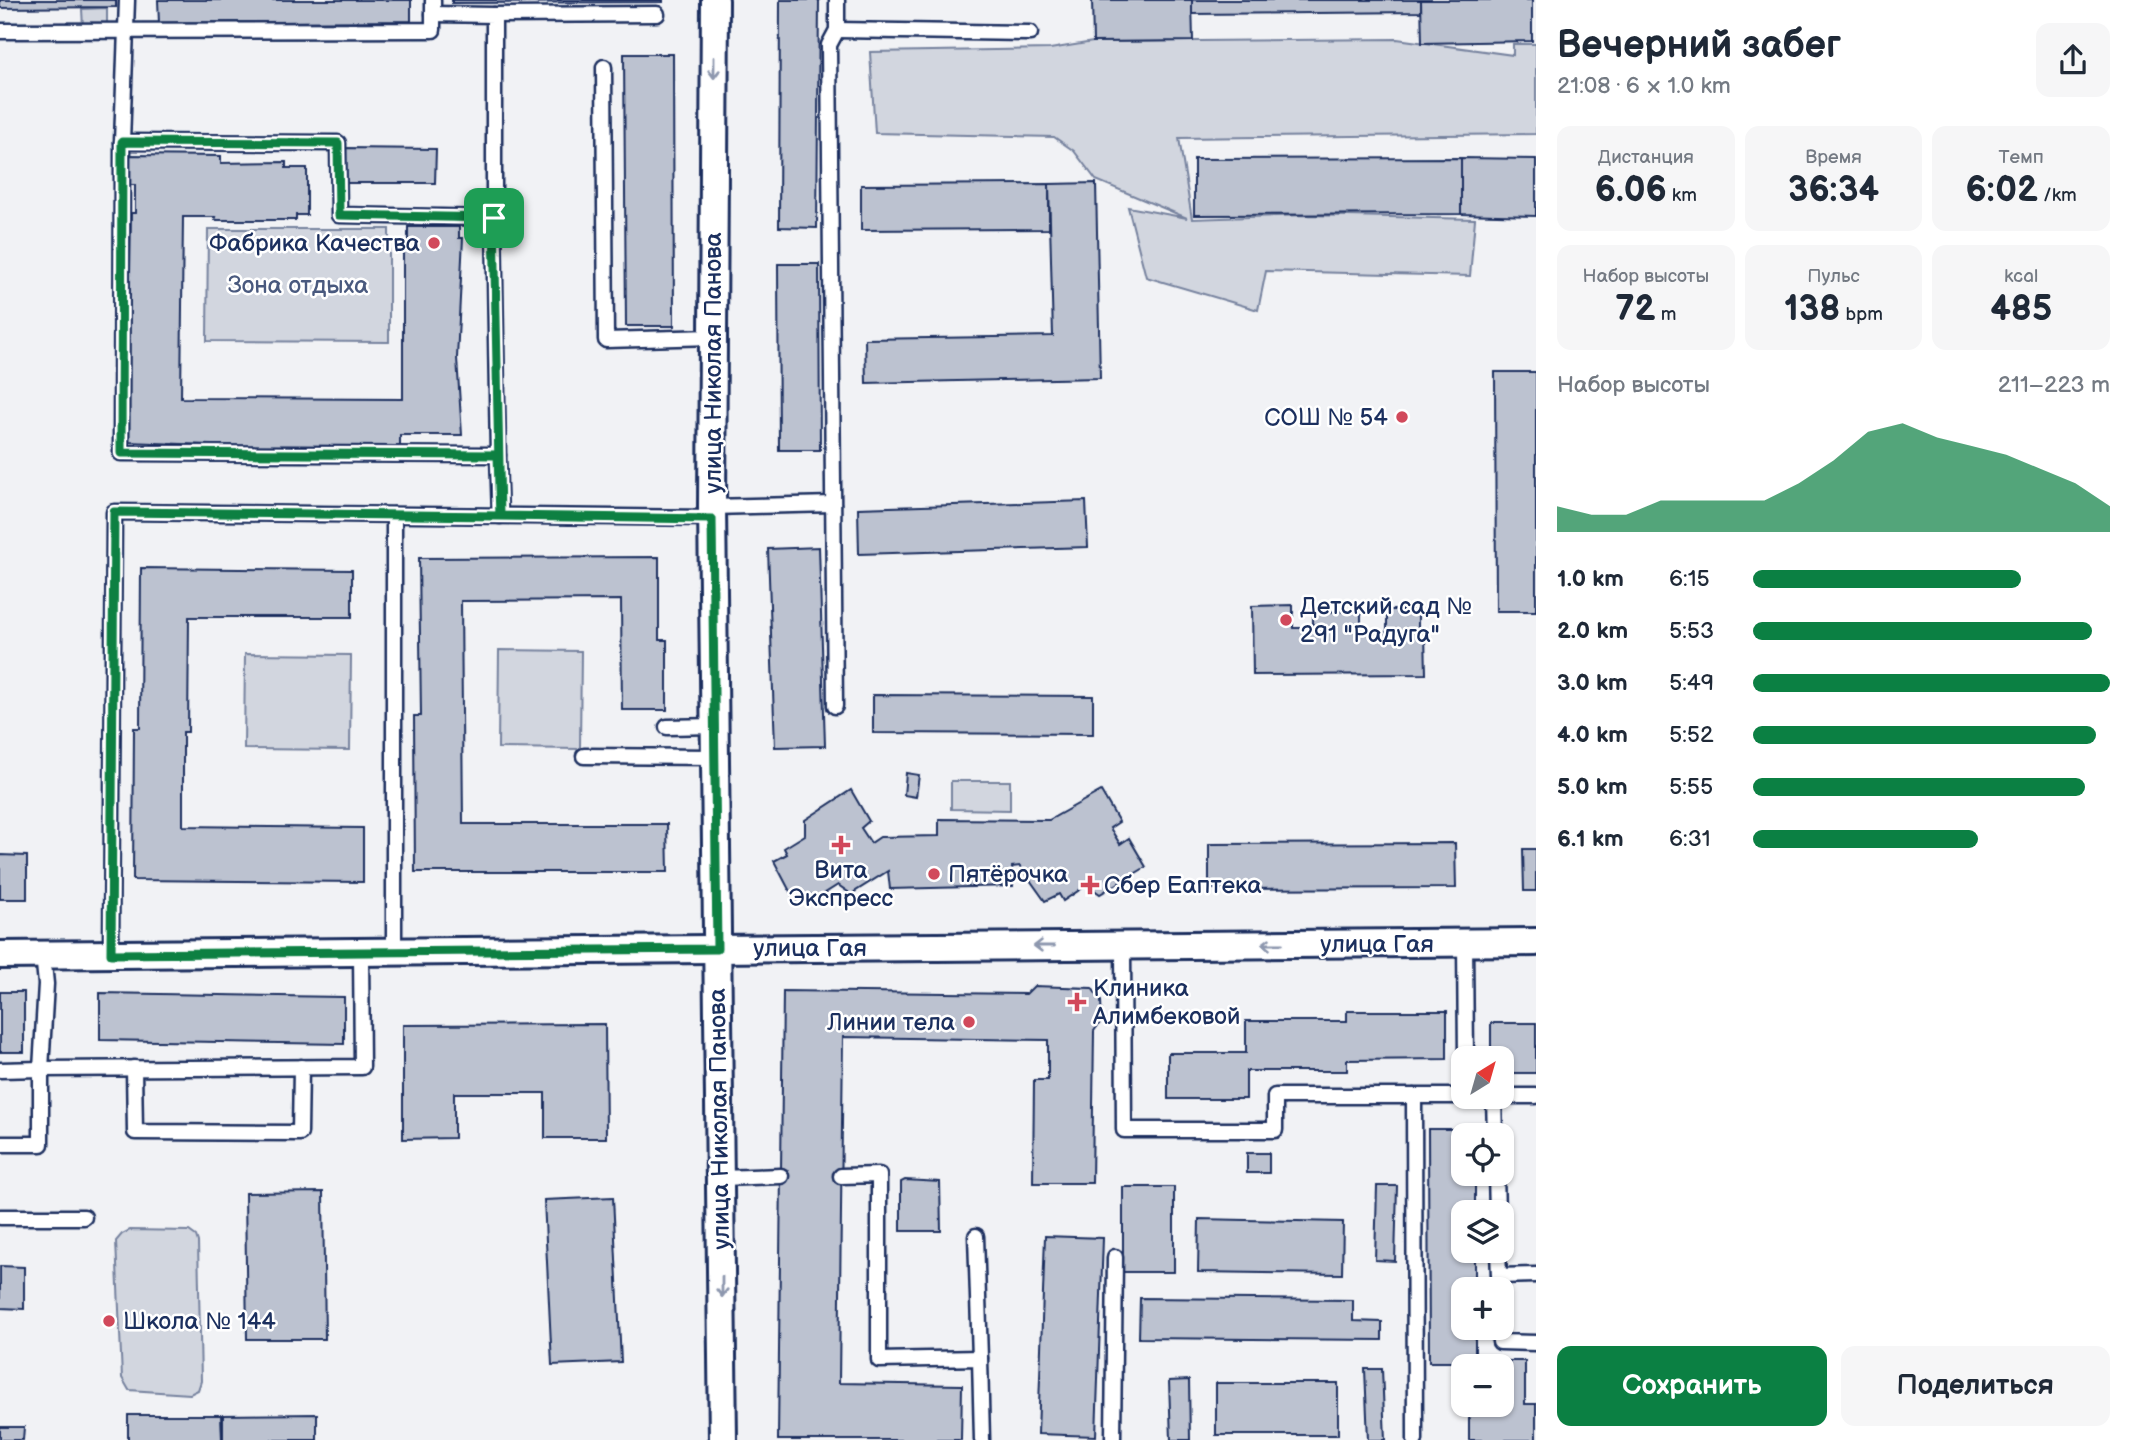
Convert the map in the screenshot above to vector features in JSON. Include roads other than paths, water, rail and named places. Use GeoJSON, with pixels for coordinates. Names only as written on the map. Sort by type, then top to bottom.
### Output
{"type":"FeatureCollection","features":[{"type":"Feature","properties":{"kind":"street","name":"улица Николая Панова"},"geometry":{"type":"LineString","coordinates":[[715,0],[712,513],[723,1440]]}},
{"type":"Feature","properties":{"kind":"street","name":"улица Гая"},"geometry":{"type":"LineString","coordinates":[[0,955],[1536,942]]}},
{"type":"Feature","properties":{"kind":"lane"},"geometry":{"type":"LineString","coordinates":[[127,0],[122,142],[121,453],[498,455]]}},
{"type":"Feature","properties":{"kind":"lane"},"geometry":{"type":"LineString","coordinates":[[835,706],[829,45],[837,30],[837,0]]}},
{"type":"Feature","properties":{"kind":"lane"},"geometry":{"type":"LineString","coordinates":[[0,31],[433,30],[433,7],[494,15],[657,14]]}},
{"type":"Feature","properties":{"kind":"lane"},"geometry":{"type":"LineString","coordinates":[[494,15],[494,218],[500,516]]}},
{"type":"Feature","properties":{"kind":"lane"},"geometry":{"type":"LineString","coordinates":[[837,30],[1030,33]]}},
{"type":"Feature","properties":{"kind":"lane"},"geometry":{"type":"LineString","coordinates":[[604,68],[606,340],[713,337]]}},
{"type":"Feature","properties":{"kind":"lane"},"geometry":{"type":"LineString","coordinates":[[122,142],[338,143],[339,215],[494,218]]}},
{"type":"Feature","properties":{"kind":"lane"},"geometry":{"type":"LineString","coordinates":[[111,954],[114,512],[500,516],[712,513],[833,504]]}},
{"type":"Feature","properties":{"kind":"lane"},"geometry":{"type":"LineString","coordinates":[[394,515],[394,951]]}},
{"type":"Feature","properties":{"kind":"lane"},"geometry":{"type":"LineString","coordinates":[[667,727],[714,726]]}},
{"type":"Feature","properties":{"kind":"lane"},"geometry":{"type":"LineString","coordinates":[[584,756],[715,757]]}},
{"type":"Feature","properties":{"kind":"lane"},"geometry":{"type":"LineString","coordinates":[[1465,943],[1466,1046]]}},
{"type":"Feature","properties":{"kind":"lane"},"geometry":{"type":"LineString","coordinates":[[1123,946],[1124,1130],[1275,1130],[1275,1096],[1451,1096]]}},
{"type":"Feature","properties":{"kind":"lane"},"geometry":{"type":"LineString","coordinates":[[0,1070],[362,1067],[361,952]]}},
{"type":"Feature","properties":{"kind":"lane"},"geometry":{"type":"LineString","coordinates":[[0,1144],[41,1144],[41,1069],[46,984],[43,954]]}},
{"type":"Feature","properties":{"kind":"lane"},"geometry":{"type":"LineString","coordinates":[[134,1068],[135,1132],[300,1133],[301,1067]]}},
{"type":"Feature","properties":{"kind":"lane"},"geometry":{"type":"LineString","coordinates":[[1414,1096],[1415,1440]]}},
{"type":"Feature","properties":{"kind":"lane"},"geometry":{"type":"LineString","coordinates":[[1514,1096],[1536,1096]]}},
{"type":"Feature","properties":{"kind":"lane"},"geometry":{"type":"LineString","coordinates":[[841,1176],[879,1175],[879,1360],[980,1358]]}},
{"type":"Feature","properties":{"kind":"lane"},"geometry":{"type":"LineString","coordinates":[[721,1178],[781,1176]]}},
{"type":"Feature","properties":{"kind":"lane"},"geometry":{"type":"LineString","coordinates":[[0,1217],[83,1217]]}},
{"type":"Feature","properties":{"kind":"lane"},"geometry":{"type":"LineString","coordinates":[[976,1236],[982,1440]]}},
{"type":"Feature","properties":{"kind":"lane"},"geometry":{"type":"LineString","coordinates":[[1113,1440],[1115,1257]]}},
{"type":"Feature","properties":{"kind":"lane"},"geometry":{"type":"LineString","coordinates":[[1514,1280],[1536,1275]]}},
{"type":"Feature","properties":{"kind":"lane"},"geometry":{"type":"LineString","coordinates":[[1500,1340],[1536,1343]]}},
{"type":"Feature","properties":{"kind":"place","name":"Фабрика Качества"},"geometry":{"type":"Point","coordinates":[434,243]}},
{"type":"Feature","properties":{"kind":"place","name":"СОШ № 54"},"geometry":{"type":"Point","coordinates":[1402,417]}},
{"type":"Feature","properties":{"kind":"place","name":"Детский сад № 291 \"Радуга\""},"geometry":{"type":"Point","coordinates":[1286,620]}},
{"type":"Feature","properties":{"kind":"place","name":"Вита Экспресс"},"geometry":{"type":"Point","coordinates":[841,845]}},
{"type":"Feature","properties":{"kind":"place","name":"Пятёрочка"},"geometry":{"type":"Point","coordinates":[934,874]}},
{"type":"Feature","properties":{"kind":"place","name":"Сбер Еаптека"},"geometry":{"type":"Point","coordinates":[1090,885]}},
{"type":"Feature","properties":{"kind":"place","name":"Клиника Алимбековой"},"geometry":{"type":"Point","coordinates":[1077,1002]}},
{"type":"Feature","properties":{"kind":"place","name":"Линии тела"},"geometry":{"type":"Point","coordinates":[969,1022]}},
{"type":"Feature","properties":{"kind":"place","name":"Школа № 144"},"geometry":{"type":"Point","coordinates":[109,1321]}},
{"type":"Feature","properties":{"kind":"park label","name":"Зона отдыха"},"geometry":{"type":"Point","coordinates":[298,285]}}]}
